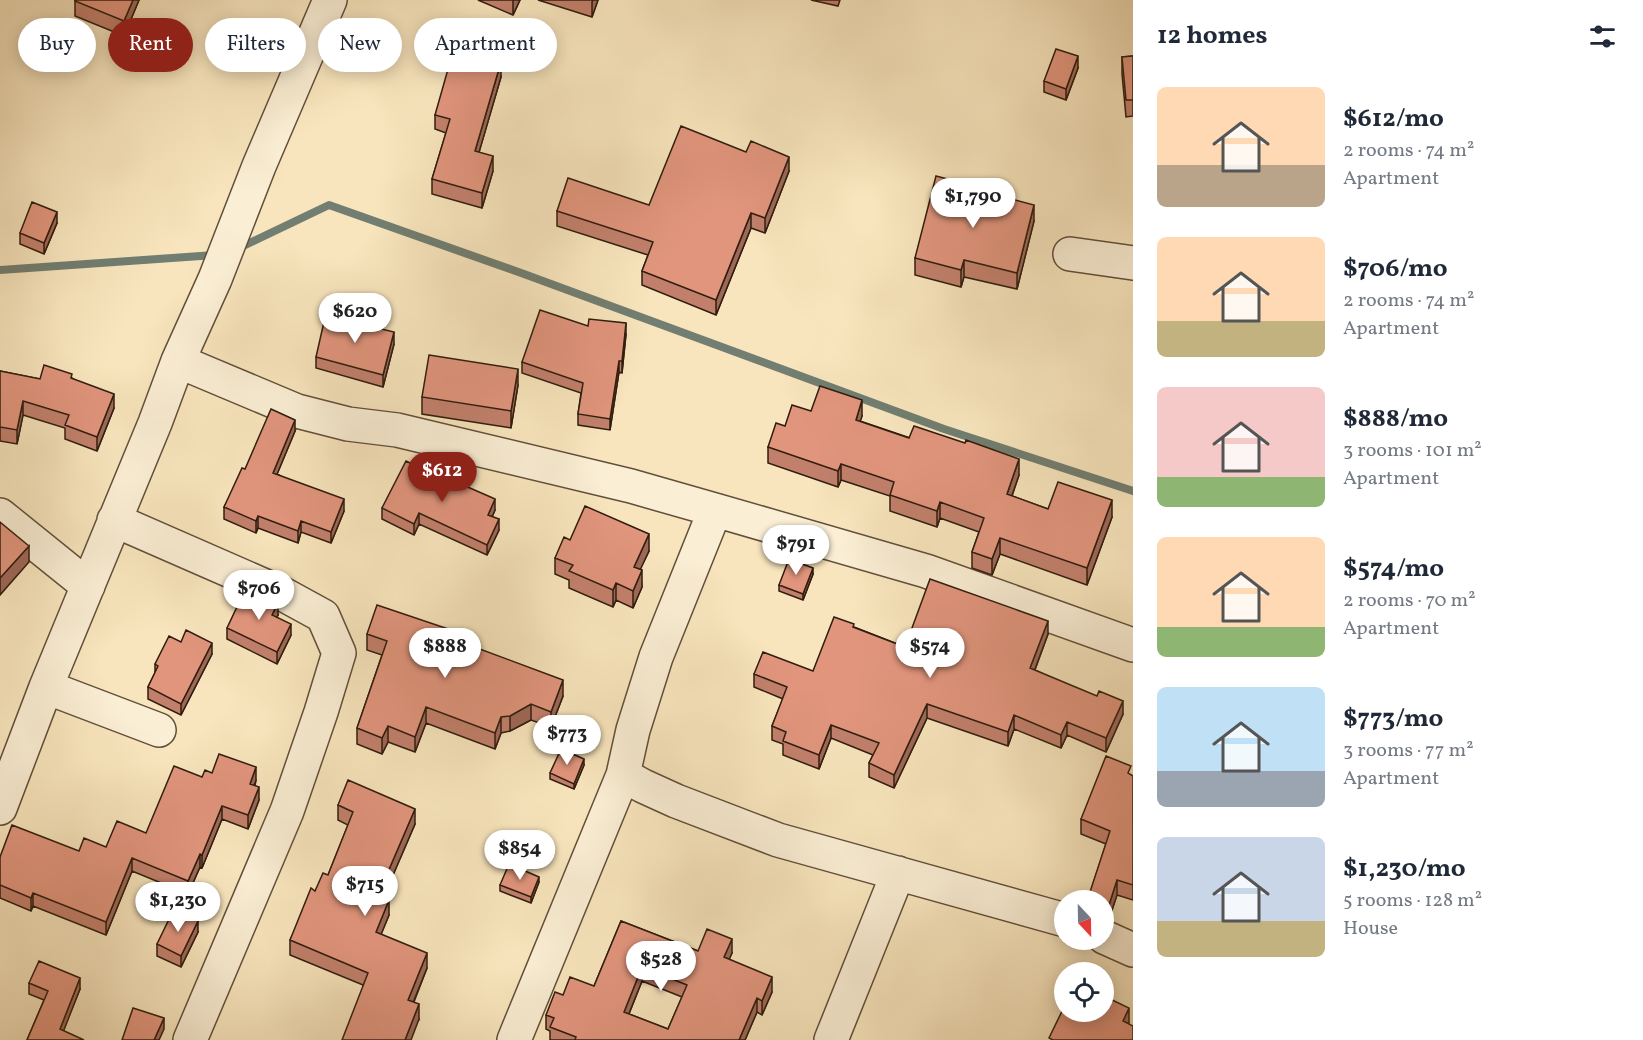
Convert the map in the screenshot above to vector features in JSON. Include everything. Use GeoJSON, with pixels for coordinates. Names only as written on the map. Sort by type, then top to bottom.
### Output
{"type":"FeatureCollection","features":[{"type":"Feature","properties":{"kind":"street"},"geometry":{"type":"LineString","coordinates":[[0,808],[7,764],[46,687],[155,423],[178,361],[215,279],[259,166],[330,0]]}},
{"type":"Feature","properties":{"kind":"street"},"geometry":{"type":"LineString","coordinates":[[1070,254],[1133,263]]}},
{"type":"Feature","properties":{"kind":"street"},"geometry":{"type":"LineString","coordinates":[[178,361],[297,411],[348,424],[397,430],[631,486],[926,571],[1133,645]]}},
{"type":"Feature","properties":{"kind":"street"},"geometry":{"type":"LineString","coordinates":[[514,1040],[623,775],[633,729],[656,657],[715,510]]}},
{"type":"Feature","properties":{"kind":"street"},"geometry":{"type":"LineString","coordinates":[[0,515],[88,586]]}},
{"type":"Feature","properties":{"kind":"street"},"geometry":{"type":"LineString","coordinates":[[114,520],[281,593],[323,616],[339,653],[288,811],[190,1040]]}},
{"type":"Feature","properties":{"kind":"street"},"geometry":{"type":"LineString","coordinates":[[46,687],[159,730]]}},
{"type":"Feature","properties":{"kind":"street"},"geometry":{"type":"LineString","coordinates":[[623,775],[676,801],[778,840],[1054,917]]}},
{"type":"Feature","properties":{"kind":"street"},"geometry":{"type":"LineString","coordinates":[[831,1040],[898,873]]}},
{"type":"Feature","properties":{"kind":"street"},"geometry":{"type":"LineString","coordinates":[[1114,941],[1133,950]]}},
{"type":"Feature","properties":{"kind":"building"},"geometry":{"type":"Polygon","coordinates":[[[133,0],[125,18],[117,18],[75,1],[133,0]]]}},
{"type":"Feature","properties":{"kind":"building"},"geometry":{"type":"Polygon","coordinates":[[[1056,49],[1078,56],[1066,89],[1044,81],[1056,49]]]}},
{"type":"Feature","properties":{"kind":"building"},"geometry":{"type":"Polygon","coordinates":[[[1133,56],[1133,100],[1126,100],[1122,57],[1133,56]]]}},
{"type":"Feature","properties":{"kind":"building"},"geometry":{"type":"Polygon","coordinates":[[[447,72],[498,72],[475,151],[493,156],[482,193],[432,179],[450,119],[435,115],[447,72]]]}},
{"type":"Feature","properties":{"kind":"building"},"geometry":{"type":"Polygon","coordinates":[[[681,126],[746,152],[751,141],[789,157],[765,218],[751,213],[716,300],[642,271],[653,242],[557,211],[568,178],[649,205],[681,126]]]}},
{"type":"Feature","properties":{"kind":"building"},"geometry":{"type":"Polygon","coordinates":[[[936,176],[963,183],[961,190],[1034,205],[1017,273],[964,260],[961,270],[915,258],[936,176]]]}},
{"type":"Feature","properties":{"kind":"building"},"geometry":{"type":"Polygon","coordinates":[[[32,202],[57,212],[44,243],[20,233],[32,202]]]}},
{"type":"Feature","properties":{"kind":"building"},"geometry":{"type":"Polygon","coordinates":[[[540,310],[588,326],[589,319],[626,323],[622,361],[619,361],[610,419],[578,414],[583,383],[522,362],[540,310]]]}},
{"type":"Feature","properties":{"kind":"building"},"geometry":{"type":"Polygon","coordinates":[[[326,313],[394,332],[383,375],[316,357],[326,313]]]}},
{"type":"Feature","properties":{"kind":"building"},"geometry":{"type":"Polygon","coordinates":[[[429,355],[518,369],[511,411],[422,397],[429,355]]]}},
{"type":"Feature","properties":{"kind":"building"},"geometry":{"type":"Polygon","coordinates":[[[44,365],[72,374],[71,378],[114,394],[97,437],[65,425],[69,415],[23,401],[17,430],[0,427],[0,371],[40,379],[44,365]]]}},
{"type":"Feature","properties":{"kind":"building"},"geometry":{"type":"Polygon","coordinates":[[[820,386],[862,400],[856,420],[909,438],[914,426],[965,443],[966,440],[1019,459],[1007,494],[1048,509],[1058,482],[1112,500],[1087,568],[1000,538],[992,559],[972,552],[984,518],[940,502],[937,511],[890,495],[894,482],[841,464],[838,471],[768,447],[776,423],[785,426],[792,405],[811,411],[820,386]]]}},
{"type":"Feature","properties":{"kind":"building"},"geometry":{"type":"Polygon","coordinates":[[[271,409],[295,420],[273,473],[344,499],[331,532],[301,521],[298,531],[258,516],[256,521],[224,507],[242,468],[245,469],[271,409]]]}},
{"type":"Feature","properties":{"kind":"building"},"geometry":{"type":"Polygon","coordinates":[[[406,461],[444,480],[445,477],[495,499],[488,515],[499,519],[487,545],[419,513],[414,524],[382,508],[406,461]]]}},
{"type":"Feature","properties":{"kind":"building"},"geometry":{"type":"Polygon","coordinates":[[[585,506],[649,534],[634,567],[642,570],[633,591],[616,583],[613,590],[569,571],[573,565],[555,558],[564,537],[570,540],[585,506]]]}},
{"type":"Feature","properties":{"kind":"building"},"geometry":{"type":"Polygon","coordinates":[[[0,522],[29,546],[0,578],[0,522]]]}},
{"type":"Feature","properties":{"kind":"building"},"geometry":{"type":"Polygon","coordinates":[[[789,559],[813,568],[803,594],[779,585],[789,559]]]}},
{"type":"Feature","properties":{"kind":"building"},"geometry":{"type":"Polygon","coordinates":[[[930,579],[1048,621],[1030,668],[1097,696],[1099,691],[1123,701],[1106,738],[1067,722],[1061,735],[1014,715],[1008,732],[927,704],[894,775],[869,763],[879,743],[831,725],[819,755],[783,741],[786,732],[772,726],[787,687],[754,674],[763,652],[813,671],[834,617],[854,624],[853,627],[905,647],[930,579]]]}},
{"type":"Feature","properties":{"kind":"building"},"geometry":{"type":"Polygon","coordinates":[[[246,588],[278,603],[272,615],[291,624],[277,652],[227,628],[246,588]]]}},
{"type":"Feature","properties":{"kind":"building"},"geometry":{"type":"Polygon","coordinates":[[[377,605],[472,637],[469,645],[563,680],[551,712],[531,704],[510,716],[501,717],[495,733],[426,707],[415,737],[388,726],[382,738],[357,728],[387,641],[367,634],[377,605]]]}},
{"type":"Feature","properties":{"kind":"building"},"geometry":{"type":"Polygon","coordinates":[[[186,630],[212,643],[181,704],[148,687],[158,666],[155,664],[169,636],[181,642],[186,630]]]}},
{"type":"Feature","properties":{"kind":"building"},"geometry":{"type":"Polygon","coordinates":[[[561,749],[584,759],[574,784],[550,773],[561,749]]]}},
{"type":"Feature","properties":{"kind":"building"},"geometry":{"type":"Polygon","coordinates":[[[219,754],[256,767],[250,784],[259,787],[248,815],[222,806],[202,855],[200,854],[188,881],[132,858],[106,922],[33,893],[31,898],[0,885],[0,857],[12,825],[79,851],[84,838],[106,847],[117,821],[146,833],[174,766],[202,777],[205,770],[212,773],[219,754]]]}},
{"type":"Feature","properties":{"kind":"building"},"geometry":{"type":"Polygon","coordinates":[[[1106,756],[1131,766],[1128,773],[1133,776],[1133,885],[1117,880],[1114,890],[1091,890],[1110,831],[1081,819],[1106,756]]]}},
{"type":"Feature","properties":{"kind":"building"},"geometry":{"type":"Polygon","coordinates":[[[348,780],[415,809],[378,895],[389,900],[376,932],[427,953],[408,1000],[419,1004],[405,1040],[342,1040],[368,973],[290,940],[311,888],[315,891],[323,873],[328,875],[353,812],[338,805],[348,780]]]}},
{"type":"Feature","properties":{"kind":"building"},"geometry":{"type":"Polygon","coordinates":[[[509,864],[539,877],[531,897],[500,885],[509,864]]]}},
{"type":"Feature","properties":{"kind":"building"},"geometry":{"type":"Polygon","coordinates":[[[174,909],[198,921],[181,956],[157,944],[174,909]]]}},
{"type":"Feature","properties":{"kind":"building"},"geometry":{"type":"Polygon","coordinates":[[[621,921],[698,951],[707,929],[732,939],[724,957],[772,977],[762,1001],[757,998],[739,1040],[575,1040],[576,1037],[550,1027],[554,1018],[546,1015],[555,992],[563,995],[570,977],[594,986],[621,921]],[[642,967],[624,1012],[668,1029],[687,985],[642,967]]]}},
{"type":"Feature","properties":{"kind":"building"},"geometry":{"type":"Polygon","coordinates":[[[39,961],[80,978],[60,1029],[84,1040],[27,1040],[48,991],[29,983],[39,961]]]}},
{"type":"Feature","properties":{"kind":"building"},"geometry":{"type":"Polygon","coordinates":[[[1114,1001],[1129,1008],[1123,1021],[1133,1026],[1133,1040],[1053,1040],[1049,1038],[1057,1022],[1114,1022],[1114,1001]]]}},
{"type":"Feature","properties":{"kind":"building"},"geometry":{"type":"Polygon","coordinates":[[[133,1008],[164,1018],[154,1040],[122,1040],[133,1008]]]}},
{"type":"Feature","properties":{"kind":"waterway"},"geometry":{"type":"LineString","coordinates":[[239,248],[329,205],[524,274],[944,429],[1133,491]]}},
{"type":"Feature","properties":{"kind":"waterway"},"geometry":{"type":"LineString","coordinates":[[0,270],[215,255]]}}]}
